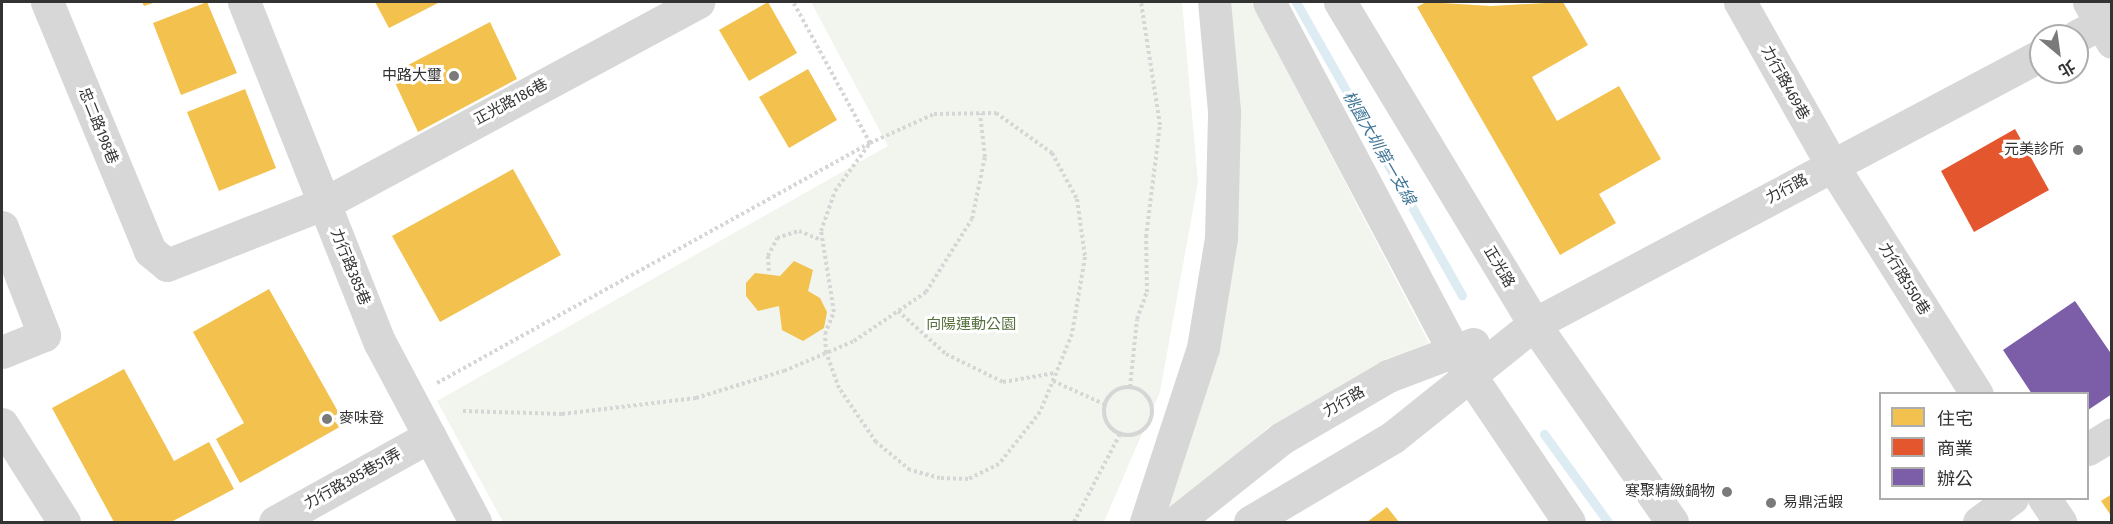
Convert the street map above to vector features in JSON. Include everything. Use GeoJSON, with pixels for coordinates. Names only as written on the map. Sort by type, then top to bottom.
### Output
{"type":"FeatureCollection","features":[{"type":"Feature","properties":{"kind":"street","name":"忠二路198巷"},"geometry":{"type":"LineString","coordinates":[[46,2],[150,251]]}},
{"type":"Feature","properties":{"kind":"street","name":"力行路385巷"},"geometry":{"type":"LineString","coordinates":[[244,2],[380,343],[475,522]]}},
{"type":"Feature","properties":{"kind":"street","name":"正光路186巷"},"geometry":{"type":"LineString","coordinates":[[150,251],[167,266],[325,203],[698,2]]}},
{"type":"Feature","properties":{"kind":"street"},"geometry":{"type":"LineString","coordinates":[[1146,522],[1203,348],[1221,238],[1224,111],[1214,2]]}},
{"type":"Feature","properties":{"kind":"street"},"geometry":{"type":"LineString","coordinates":[[1269,2],[1469,378],[1569,522]]}},
{"type":"Feature","properties":{"kind":"street","name":"正光路"},"geometry":{"type":"LineString","coordinates":[[1340,2],[1534,324],[1672,522]]}},
{"type":"Feature","properties":{"kind":"street","name":"力行路469巷"},"geometry":{"type":"LineString","coordinates":[[1740,2],[1832,165]]}},
{"type":"Feature","properties":{"kind":"street","name":"力行路"},"geometry":{"type":"LineString","coordinates":[[1176,522],[1282,438],[1388,376],[1453,350],[1534,324],[2029,61]]}},
{"type":"Feature","properties":{"kind":"street","name":"力行路550巷"},"geometry":{"type":"LineString","coordinates":[[1832,165],[1976,392]]}},
{"type":"Feature","properties":{"kind":"street"},"geometry":{"type":"LineString","coordinates":[[2,227],[44,335],[2,352]]}},
{"type":"Feature","properties":{"kind":"street","name":"力行路"},"geometry":{"type":"LineString","coordinates":[[1250,522],[1393,437],[1534,324]]}},
{"type":"Feature","properties":{"kind":"street"},"geometry":{"type":"LineString","coordinates":[[2,424],[64,522]]}},
{"type":"Feature","properties":{"kind":"street"},"geometry":{"type":"LineString","coordinates":[[2089,448],[2112,434]]}},
{"type":"Feature","properties":{"kind":"street","name":"力行路385巷51弄"},"geometry":{"type":"LineString","coordinates":[[275,522],[430,436]]}},
{"type":"Feature","properties":{"kind":"street"},"geometry":{"type":"LineString","coordinates":[[1979,522],[2009,500]]}},
{"type":"Feature","properties":{"kind":"street"},"geometry":{"type":"LineString","coordinates":[[2045,500],[2060,522]]}},
{"type":"Feature","properties":{"kind":"path"},"geometry":{"type":"LineString","coordinates":[[793,2],[870,143]]}},
{"type":"Feature","properties":{"kind":"path"},"geometry":{"type":"LineString","coordinates":[[1130,387],[1137,319],[1147,292],[1146,237],[1160,125],[1141,2]]}},
{"type":"Feature","properties":{"kind":"path"},"geometry":{"type":"LineString","coordinates":[[463,411],[562,414],[696,398],[825,353],[898,311],[926,292],[972,219],[985,157],[980,113]]}},
{"type":"Feature","properties":{"kind":"path"},"geometry":{"type":"LineString","coordinates":[[410,398],[870,143],[934,114],[996,113],[1052,153],[1077,199],[1085,256],[1072,334],[1053,381],[1040,412],[999,464],[968,479],[940,478],[910,470],[876,442],[839,388],[825,353],[825,334],[834,312],[821,240],[835,190],[870,143]]}},
{"type":"Feature","properties":{"kind":"path"},"geometry":{"type":"LineString","coordinates":[[769,271],[768,256],[777,238],[799,231],[821,240]]}},
{"type":"Feature","properties":{"kind":"path"},"geometry":{"type":"LineString","coordinates":[[898,311],[946,354],[1003,382],[1055,373]]}},
{"type":"Feature","properties":{"kind":"path"},"geometry":{"type":"LineString","coordinates":[[1053,381],[1104,404]]}},
{"type":"Feature","properties":{"kind":"path"},"geometry":{"type":"LineString","coordinates":[[1130,387],[1144,393],[1152,414],[1139,433],[1120,434],[1105,420],[1104,404],[1114,391],[1130,387]]}},
{"type":"Feature","properties":{"kind":"path"},"geometry":{"type":"LineString","coordinates":[[1074,522],[1120,434]]}},
{"type":"Feature","properties":{"kind":"green space","name":"向陽運動公園"},"geometry":{"type":"Polygon","coordinates":[[[811,2],[1182,2],[1198,182],[1160,392],[1104,522],[503,522],[437,401],[888,146],[811,2]]]}},
{"type":"Feature","properties":{"kind":"green space"},"geometry":{"type":"Polygon","coordinates":[[[1227,2],[1251,2],[1429,343],[1384,360],[1269,427],[1156,522],[1236,241],[1241,114],[1227,2]]]}},
{"type":"Feature","properties":{"kind":"building: 住宅"},"geometry":{"type":"Polygon","coordinates":[[[142,2],[156,2],[144,6],[142,2]]]}},
{"type":"Feature","properties":{"kind":"building: 住宅"},"geometry":{"type":"Polygon","coordinates":[[[207,2],[237,73],[181,95],[153,23],[207,2]]]}},
{"type":"Feature","properties":{"kind":"building: 住宅"},"geometry":{"type":"Polygon","coordinates":[[[375,2],[440,2],[389,28],[375,2]]]}},
{"type":"Feature","properties":{"kind":"building: 住宅"},"geometry":{"type":"Polygon","coordinates":[[[768,2],[797,53],[749,81],[719,30],[768,2]]]}},
{"type":"Feature","properties":{"kind":"building: 住宅"},"geometry":{"type":"Polygon","coordinates":[[[1426,2],[1491,6],[1563,2],[1588,45],[1532,77],[1557,121],[1619,86],[1661,159],[1599,194],[1616,223],[1560,255],[1417,7],[1426,2]]]}},
{"type":"Feature","properties":{"kind":"building: 住宅","name":"中路大璽"},"geometry":{"type":"Polygon","coordinates":[[[490,22],[517,79],[418,132],[391,74],[490,22]]]}},
{"type":"Feature","properties":{"kind":"building: 住宅"},"geometry":{"type":"Polygon","coordinates":[[[808,69],[837,120],[789,148],[759,97],[808,69]]]}},
{"type":"Feature","properties":{"kind":"building: 住宅"},"geometry":{"type":"Polygon","coordinates":[[[245,89],[276,168],[219,191],[187,112],[245,89]]]}},
{"type":"Feature","properties":{"kind":"building: 住宅"},"geometry":{"type":"Polygon","coordinates":[[[513,169],[561,255],[440,322],[392,236],[513,169]]]}},
{"type":"Feature","properties":{"kind":"building: 住宅"},"geometry":{"type":"Polygon","coordinates":[[[794,261],[813,270],[808,291],[820,298],[827,312],[824,328],[803,341],[782,330],[779,306],[758,311],[746,296],[746,283],[755,273],[780,276],[794,261]]]}},
{"type":"Feature","properties":{"kind":"building: 住宅"},"geometry":{"type":"Polygon","coordinates":[[[269,289],[345,424],[240,483],[216,439],[244,423],[193,332],[269,289]]]}},
{"type":"Feature","properties":{"kind":"building: 住宅"},"geometry":{"type":"Polygon","coordinates":[[[124,369],[174,461],[209,442],[234,489],[171,522],[114,522],[52,408],[124,369]]]}},
{"type":"Feature","properties":{"kind":"building: 住宅"},"geometry":{"type":"Polygon","coordinates":[[[2112,494],[2112,517],[2101,501],[2112,494]]]}},
{"type":"Feature","properties":{"kind":"building: 住宅"},"geometry":{"type":"Polygon","coordinates":[[[1387,507],[1399,522],[1367,522],[1387,507]]]}},
{"type":"Feature","properties":{"kind":"building: 商業"},"geometry":{"type":"Polygon","coordinates":[[[2015,129],[2049,190],[1974,232],[1941,171],[2015,129]]]}},
{"type":"Feature","properties":{"kind":"building: 辦公"},"geometry":{"type":"Polygon","coordinates":[[[2075,301],[2112,355],[2112,394],[2089,409],[2089,392],[2031,392],[2003,350],[2075,301]]]}},
{"type":"Feature","properties":{"kind":"waterway","name":"桃園大圳第一支線"},"geometry":{"type":"LineString","coordinates":[[1296,2],[1462,295]]}},
{"type":"Feature","properties":{"kind":"waterway","name":"桃園大圳第一支線"},"geometry":{"type":"LineString","coordinates":[[1544,434],[1608,522]]}},
{"type":"Feature","properties":{"kind":"place","name":"中路大璽"},"geometry":{"type":"Point","coordinates":[454,76]}},
{"type":"Feature","properties":{"kind":"place","name":"元美診所"},"geometry":{"type":"Point","coordinates":[2078,150]}},
{"type":"Feature","properties":{"kind":"place","name":"麥味登"},"geometry":{"type":"Point","coordinates":[327,419]}},
{"type":"Feature","properties":{"kind":"place","name":"寒聚精緻鍋物"},"geometry":{"type":"Point","coordinates":[1727,492]}},
{"type":"Feature","properties":{"kind":"place","name":"易鼎活蝦"},"geometry":{"type":"Point","coordinates":[1771,503]}}]}
